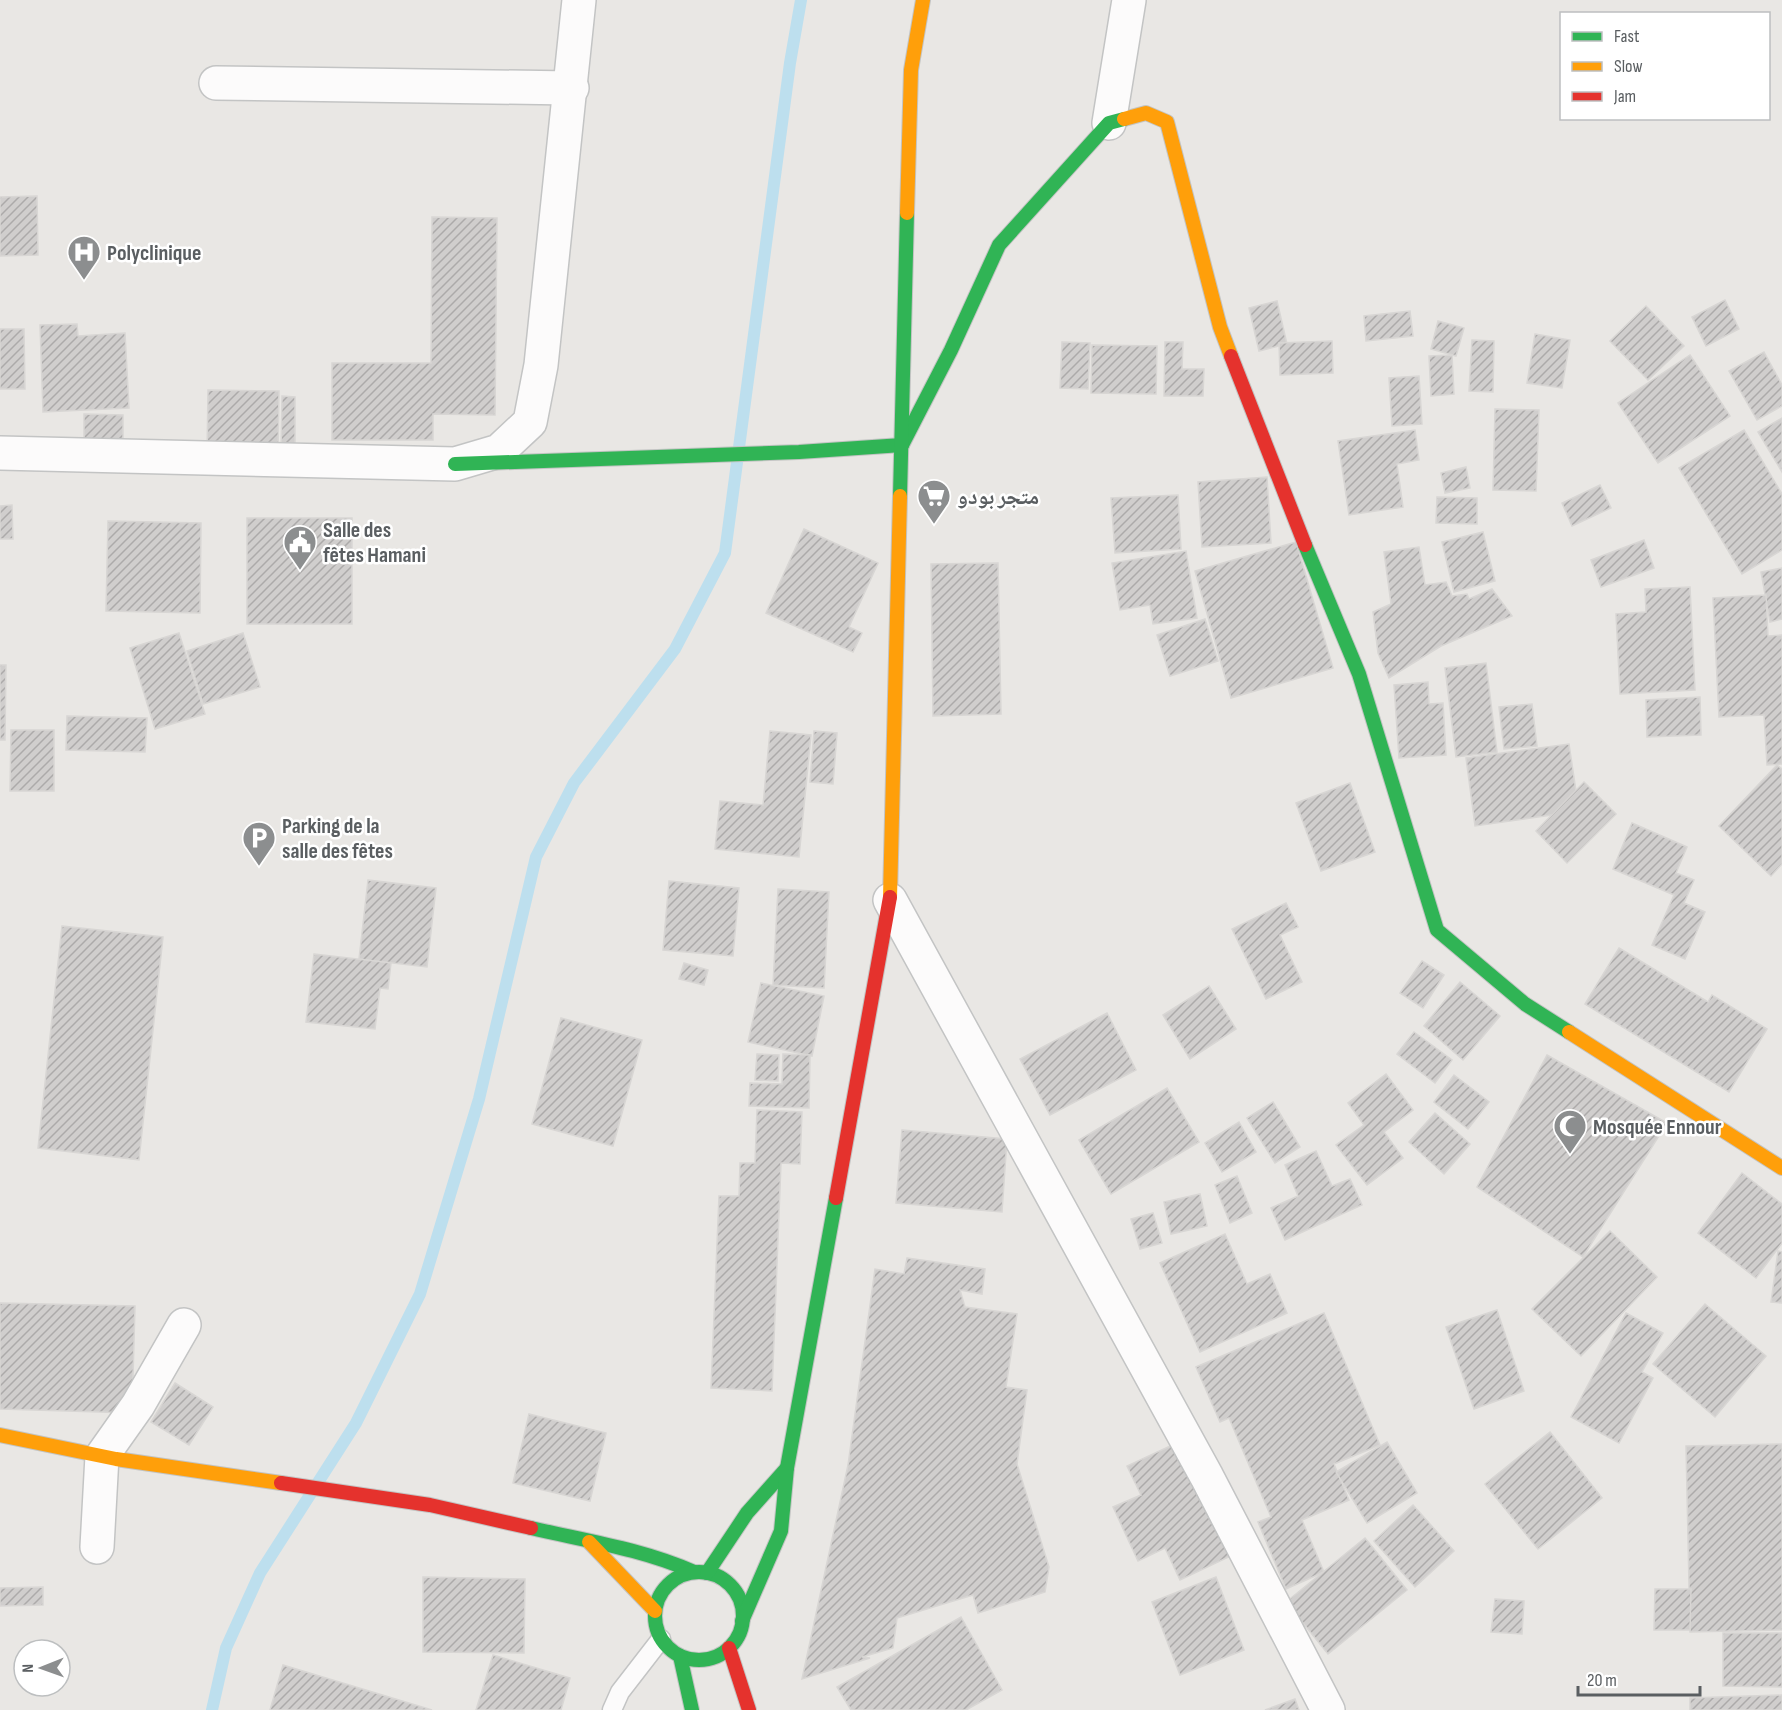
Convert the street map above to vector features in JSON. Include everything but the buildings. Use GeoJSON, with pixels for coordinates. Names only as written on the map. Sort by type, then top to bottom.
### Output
{"type":"FeatureCollection","features":[{"type":"Feature","properties":{"kind":"street"},"geometry":{"type":"LineString","coordinates":[[455,464],[499,451],[530,422],[542,365],[572,88],[579,0]]}},
{"type":"Feature","properties":{"kind":"street"},"geometry":{"type":"LineString","coordinates":[[787,1468],[747,1513],[700,1572],[680,1576],[668,1585],[659,1597],[655,1611],[656,1626],[661,1639],[680,1656],[705,1660],[729,1648],[738,1636],[742,1621],[781,1531],[787,1468],[890,900],[911,70],[923,0]]}},
{"type":"Feature","properties":{"kind":"street"},"geometry":{"type":"LineString","coordinates":[[902,445],[951,350],[999,245],[1109,123],[1130,0]]}},
{"type":"Feature","properties":{"kind":"street"},"geometry":{"type":"LineString","coordinates":[[216,83],[572,88]]}},
{"type":"Feature","properties":{"kind":"street"},"geometry":{"type":"LineString","coordinates":[[1109,123],[1146,113],[1167,122],[1220,327],[1287,502],[1359,674],[1437,930],[1526,1004],[1782,1168]]}},
{"type":"Feature","properties":{"kind":"street"},"geometry":{"type":"LineString","coordinates":[[0,453],[455,464],[799,452],[902,445]]}},
{"type":"Feature","properties":{"kind":"street"},"geometry":{"type":"LineString","coordinates":[[890,900],[1207,1477],[1328,1710]]}},
{"type":"Feature","properties":{"kind":"street"},"geometry":{"type":"LineString","coordinates":[[97,1547],[109,1458],[184,1325]]}},
{"type":"Feature","properties":{"kind":"street"},"geometry":{"type":"LineString","coordinates":[[0,1435],[109,1458],[430,1505],[589,1542],[627,1548],[719,1577],[738,1595],[742,1621]]}},
{"type":"Feature","properties":{"kind":"street"},"geometry":{"type":"LineString","coordinates":[[589,1542],[655,1611]]}},
{"type":"Feature","properties":{"kind":"street"},"geometry":{"type":"LineString","coordinates":[[729,1648],[748,1710]]}},
{"type":"Feature","properties":{"kind":"street"},"geometry":{"type":"LineString","coordinates":[[680,1656],[692,1710]]}},
{"type":"Feature","properties":{"kind":"lane"},"geometry":{"type":"LineString","coordinates":[[612,1710],[620,1692],[661,1639]]}},
{"type":"Feature","properties":{"kind":"waterway"},"geometry":{"type":"LineString","coordinates":[[212,1710],[226,1648],[260,1573],[356,1423],[420,1294],[479,1099],[536,857],[574,783],[675,649],[725,553],[790,63],[801,0]]}},
{"type":"Feature","properties":{"kind":"traffic: fast"},"geometry":{"type":"LineString","coordinates":[[902,445],[951,350],[999,245],[1109,123],[1124,119]]}},
{"type":"Feature","properties":{"kind":"traffic: fast"},"geometry":{"type":"LineString","coordinates":[[900,496],[907,213]]}},
{"type":"Feature","properties":{"kind":"traffic: fast"},"geometry":{"type":"LineString","coordinates":[[455,464],[799,452],[902,445]]}},
{"type":"Feature","properties":{"kind":"traffic: fast"},"geometry":{"type":"LineString","coordinates":[[1305,545],[1359,674],[1437,930],[1525,1004],[1569,1032]]}},
{"type":"Feature","properties":{"kind":"traffic: fast"},"geometry":{"type":"LineString","coordinates":[[742,1621],[781,1531],[787,1468],[836,1198]]}},
{"type":"Feature","properties":{"kind":"traffic: fast"},"geometry":{"type":"LineString","coordinates":[[707,1573],[747,1513],[787,1468]]}},
{"type":"Feature","properties":{"kind":"traffic: fast"},"geometry":{"type":"LineString","coordinates":[[531,1528],[634,1551],[694,1572]]}},
{"type":"Feature","properties":{"kind":"traffic: fast"},"geometry":{"type":"LineString","coordinates":[[699,1572],[716,1576],[730,1585],[739,1599],[743,1616],[739,1633],[730,1647],[716,1656],[699,1660],[682,1656],[668,1647],[659,1633],[655,1616],[659,1599],[668,1585],[682,1576],[699,1572]]}},
{"type":"Feature","properties":{"kind":"traffic: fast"},"geometry":{"type":"LineString","coordinates":[[680,1656],[692,1710]]}},
{"type":"Feature","properties":{"kind":"traffic: slow"},"geometry":{"type":"LineString","coordinates":[[907,213],[911,70],[923,0]]}},
{"type":"Feature","properties":{"kind":"traffic: slow"},"geometry":{"type":"LineString","coordinates":[[1124,119],[1146,113],[1167,122],[1220,327],[1231,356]]}},
{"type":"Feature","properties":{"kind":"traffic: slow"},"geometry":{"type":"LineString","coordinates":[[890,897],[900,496]]}},
{"type":"Feature","properties":{"kind":"traffic: slow"},"geometry":{"type":"LineString","coordinates":[[1569,1032],[1782,1168]]}},
{"type":"Feature","properties":{"kind":"traffic: slow"},"geometry":{"type":"LineString","coordinates":[[0,1435],[116,1459],[281,1483]]}},
{"type":"Feature","properties":{"kind":"traffic: slow"},"geometry":{"type":"LineString","coordinates":[[589,1542],[655,1611]]}},
{"type":"Feature","properties":{"kind":"traffic: jam"},"geometry":{"type":"LineString","coordinates":[[1231,356],[1305,545]]}},
{"type":"Feature","properties":{"kind":"traffic: jam"},"geometry":{"type":"LineString","coordinates":[[836,1198],[890,897]]}},
{"type":"Feature","properties":{"kind":"traffic: jam"},"geometry":{"type":"LineString","coordinates":[[281,1483],[430,1505],[531,1528]]}},
{"type":"Feature","properties":{"kind":"traffic: jam"},"geometry":{"type":"LineString","coordinates":[[729,1648],[749,1710]]}},
{"type":"Feature","properties":{"kind":"place","name":"Polyclinique"},"geometry":{"type":"Point","coordinates":[84,281]}},
{"type":"Feature","properties":{"kind":"place","name":"متجر بودو"},"geometry":{"type":"Point","coordinates":[934,525]}},
{"type":"Feature","properties":{"kind":"place","name":"Salle des fêtes Hamani"},"geometry":{"type":"Point","coordinates":[300,571]}},
{"type":"Feature","properties":{"kind":"place","name":"Parking de la salle des fêtes"},"geometry":{"type":"Point","coordinates":[259,867]}},
{"type":"Feature","properties":{"kind":"place","name":"Mosquée Ennour"},"geometry":{"type":"Point","coordinates":[1570,1155]}}]}
